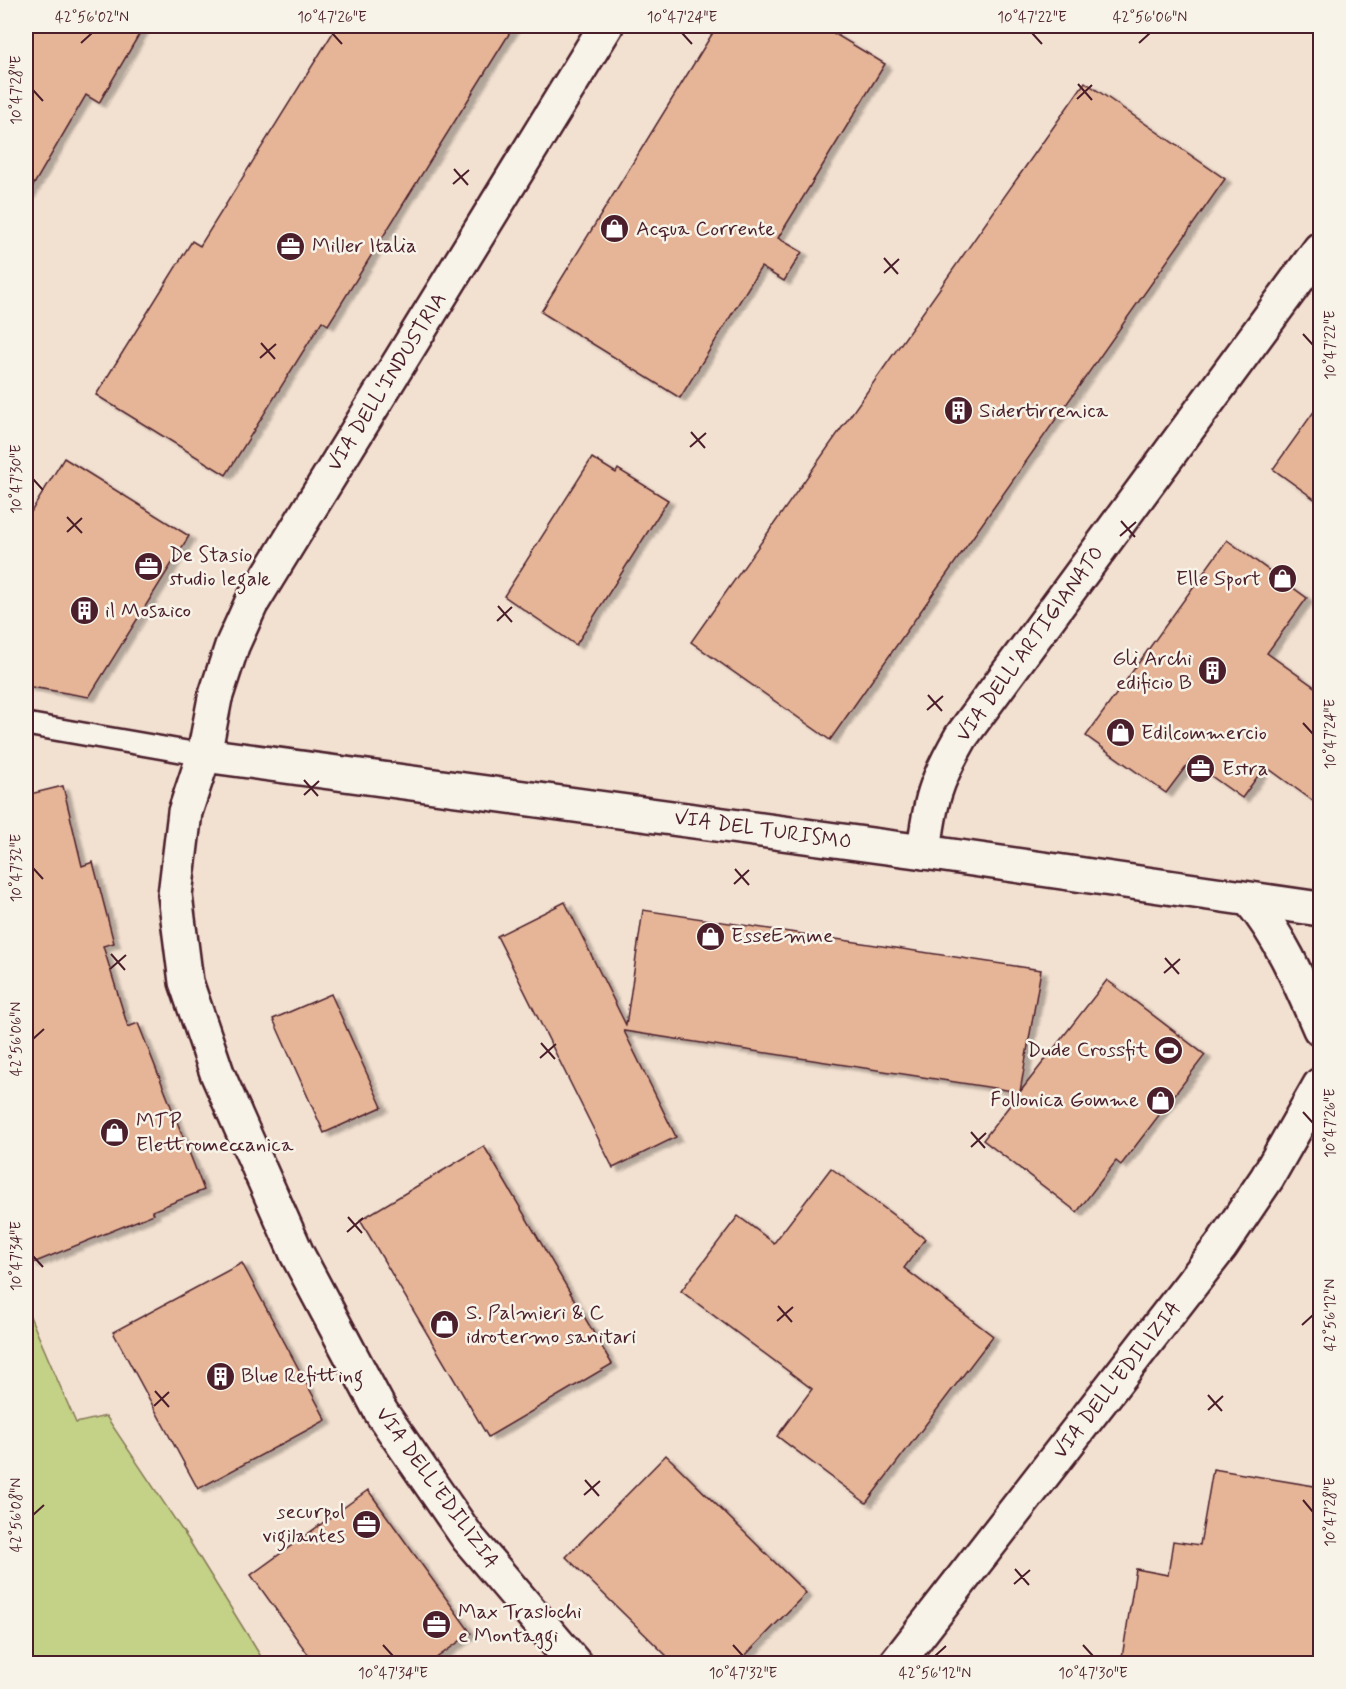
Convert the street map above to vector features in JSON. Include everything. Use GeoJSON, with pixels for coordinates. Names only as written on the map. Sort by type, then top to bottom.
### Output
{"type":"FeatureCollection","features":[{"type":"Feature","properties":{"kind":"street","name":"VIA DELL'INDUSTRIA"},"geometry":{"type":"LineString","coordinates":[[204,755],[215,698],[232,646],[251,604],[606,26]]}},
{"type":"Feature","properties":{"kind":"street","name":"VIA DELL'ARTIGIANATO"},"geometry":{"type":"LineString","coordinates":[[924,852],[930,805],[940,773],[961,737],[1320,249]]}},
{"type":"Feature","properties":{"kind":"street","name":"VIA DEL TURISMO"},"geometry":{"type":"LineString","coordinates":[[204,755],[924,852],[1320,909]]}},
{"type":"Feature","properties":{"kind":"street","name":"VIA DELL'EDILIZIA"},"geometry":{"type":"LineString","coordinates":[[204,755],[185,812],[175,895],[186,982],[217,1073],[297,1254],[381,1412],[468,1538],[575,1664]]}},
{"type":"Feature","properties":{"kind":"street"},"geometry":{"type":"LineString","coordinates":[[1250,900],[1271,925],[1288,955],[1320,1029]]}},
{"type":"Feature","properties":{"kind":"street","name":"VIA DELL'EDILIZIA"},"geometry":{"type":"LineString","coordinates":[[896,1664],[1221,1246],[1267,1178],[1320,1085]]}},
{"type":"Feature","properties":{"kind":"lane"},"geometry":{"type":"LineString","coordinates":[[26,724],[204,755]]}},
{"type":"Feature","properties":{"kind":"shaded area"},"geometry":{"type":"Polygon","coordinates":[[[26,26],[1320,26],[1320,1663],[265,1663],[190,1542],[106,1416],[76,1424],[26,1307],[26,26]]]}},
{"type":"Feature","properties":{"kind":"green space"},"geometry":{"type":"Polygon","coordinates":[[[26,1307],[76,1423],[106,1416],[190,1542],[265,1663],[26,1663],[26,1307]]]}},
{"type":"Feature","properties":{"kind":"building"},"geometry":{"type":"Polygon","coordinates":[[[26,26],[144,26],[99,103],[86,95],[26,198],[26,26]]]}},
{"type":"Feature","properties":{"kind":"building"},"geometry":{"type":"Polygon","coordinates":[[[337,26],[514,26],[328,325],[322,321],[226,475],[96,395],[192,241],[200,246],[337,26]]]}},
{"type":"Feature","properties":{"kind":"building"},"geometry":{"type":"Polygon","coordinates":[[[717,26],[822,26],[885,64],[778,238],[802,252],[784,281],[761,267],[680,398],[541,312],[717,26]]]}},
{"type":"Feature","properties":{"kind":"building","name":"Sidertirrenica"},"geometry":{"type":"Polygon","coordinates":[[[1085,82],[1225,179],[830,740],[691,642],[1085,82]]]}},
{"type":"Feature","properties":{"kind":"building"},"geometry":{"type":"Polygon","coordinates":[[[1320,403],[1320,503],[1273,469],[1320,403]]]}},
{"type":"Feature","properties":{"kind":"building","name":"il Mosaico"},"geometry":{"type":"Polygon","coordinates":[[[64,458],[189,536],[89,697],[26,686],[26,520],[64,458]]]}},
{"type":"Feature","properties":{"kind":"building"},"geometry":{"type":"Polygon","coordinates":[[[592,458],[616,473],[618,469],[668,500],[576,645],[504,596],[592,458]]]}},
{"type":"Feature","properties":{"kind":"building","name":"Gli Archi edificio B"},"geometry":{"type":"Polygon","coordinates":[[[1227,540],[1307,598],[1267,653],[1320,691],[1320,806],[1265,766],[1242,798],[1190,761],[1166,793],[1086,736],[1227,540]]]}},
{"type":"Feature","properties":{"kind":"building"},"geometry":{"type":"Polygon","coordinates":[[[63,786],[82,866],[93,862],[114,943],[103,946],[128,1027],[138,1023],[204,1190],[152,1211],[154,1214],[33,1263],[26,1244],[26,795],[63,786]]]}},
{"type":"Feature","properties":{"kind":"building"},"geometry":{"type":"Polygon","coordinates":[[[565,902],[626,1025],[643,910],[1041,970],[1020,1092],[624,1031],[676,1137],[613,1168],[497,936],[565,902]]]}},
{"type":"Feature","properties":{"kind":"building"},"geometry":{"type":"Polygon","coordinates":[[[1107,980],[1205,1055],[1121,1165],[1116,1161],[1077,1212],[983,1140],[1107,980]]]}},
{"type":"Feature","properties":{"kind":"building"},"geometry":{"type":"Polygon","coordinates":[[[331,994],[382,1107],[324,1133],[273,1019],[331,994]]]}},
{"type":"Feature","properties":{"kind":"building"},"geometry":{"type":"Polygon","coordinates":[[[484,1146],[612,1364],[488,1437],[360,1220],[484,1146]]]}},
{"type":"Feature","properties":{"kind":"building"},"geometry":{"type":"Polygon","coordinates":[[[831,1168],[925,1239],[904,1268],[993,1336],[866,1503],[777,1436],[812,1389],[681,1291],[738,1216],[774,1243],[831,1168]]]}},
{"type":"Feature","properties":{"kind":"building","name":"Blue Refitting"},"geometry":{"type":"Polygon","coordinates":[[[242,1263],[326,1420],[198,1489],[113,1332],[242,1263]]]}},
{"type":"Feature","properties":{"kind":"building"},"geometry":{"type":"Polygon","coordinates":[[[666,1455],[806,1593],[737,1664],[675,1664],[566,1557],[666,1455]]]}},
{"type":"Feature","properties":{"kind":"building"},"geometry":{"type":"Polygon","coordinates":[[[1213,1469],[1320,1487],[1320,1664],[1121,1664],[1136,1569],[1168,1575],[1173,1541],[1200,1545],[1213,1469]]]}},
{"type":"Feature","properties":{"kind":"building"},"geometry":{"type":"Polygon","coordinates":[[[368,1490],[471,1633],[428,1664],[315,1664],[251,1575],[368,1490]]]}},
{"type":"Feature","properties":{"kind":"place","name":"Acqua Corrente"},"geometry":{"type":"Point","coordinates":[615,229]}},
{"type":"Feature","properties":{"kind":"place","name":"Miller Italia"},"geometry":{"type":"Point","coordinates":[291,246]}},
{"type":"Feature","properties":{"kind":"place","name":"Sidertirrenica"},"geometry":{"type":"Point","coordinates":[958,411]}},
{"type":"Feature","properties":{"kind":"place","name":"De Stasio studio legale"},"geometry":{"type":"Point","coordinates":[148,567]}},
{"type":"Feature","properties":{"kind":"place","name":"Elle Sport"},"geometry":{"type":"Point","coordinates":[1282,579]}},
{"type":"Feature","properties":{"kind":"place","name":"il Mosaico"},"geometry":{"type":"Point","coordinates":[84,611]}},
{"type":"Feature","properties":{"kind":"place","name":"Gli Archi edificio B"},"geometry":{"type":"Point","coordinates":[1213,671]}},
{"type":"Feature","properties":{"kind":"place","name":"Edilcommercio"},"geometry":{"type":"Point","coordinates":[1120,733]}},
{"type":"Feature","properties":{"kind":"place","name":"Estra"},"geometry":{"type":"Point","coordinates":[1201,769]}},
{"type":"Feature","properties":{"kind":"place","name":"EsseEmme"},"geometry":{"type":"Point","coordinates":[710,936]}},
{"type":"Feature","properties":{"kind":"place","name":"Dude Crossfit"},"geometry":{"type":"Point","coordinates":[1169,1050]}},
{"type":"Feature","properties":{"kind":"place","name":"Follonica Gomme"},"geometry":{"type":"Point","coordinates":[1160,1100]}},
{"type":"Feature","properties":{"kind":"place","name":"MTP Elettromeccanica"},"geometry":{"type":"Point","coordinates":[115,1133]}},
{"type":"Feature","properties":{"kind":"place","name":"S. Palmieri & C idrotermo sanitari"},"geometry":{"type":"Point","coordinates":[445,1325]}},
{"type":"Feature","properties":{"kind":"place","name":"Blue Refitting"},"geometry":{"type":"Point","coordinates":[220,1376]}},
{"type":"Feature","properties":{"kind":"place","name":"securpol vigilantes"},"geometry":{"type":"Point","coordinates":[366,1524]}},
{"type":"Feature","properties":{"kind":"place","name":"Max Traslochi e Montaggi"},"geometry":{"type":"Point","coordinates":[437,1624]}}]}
